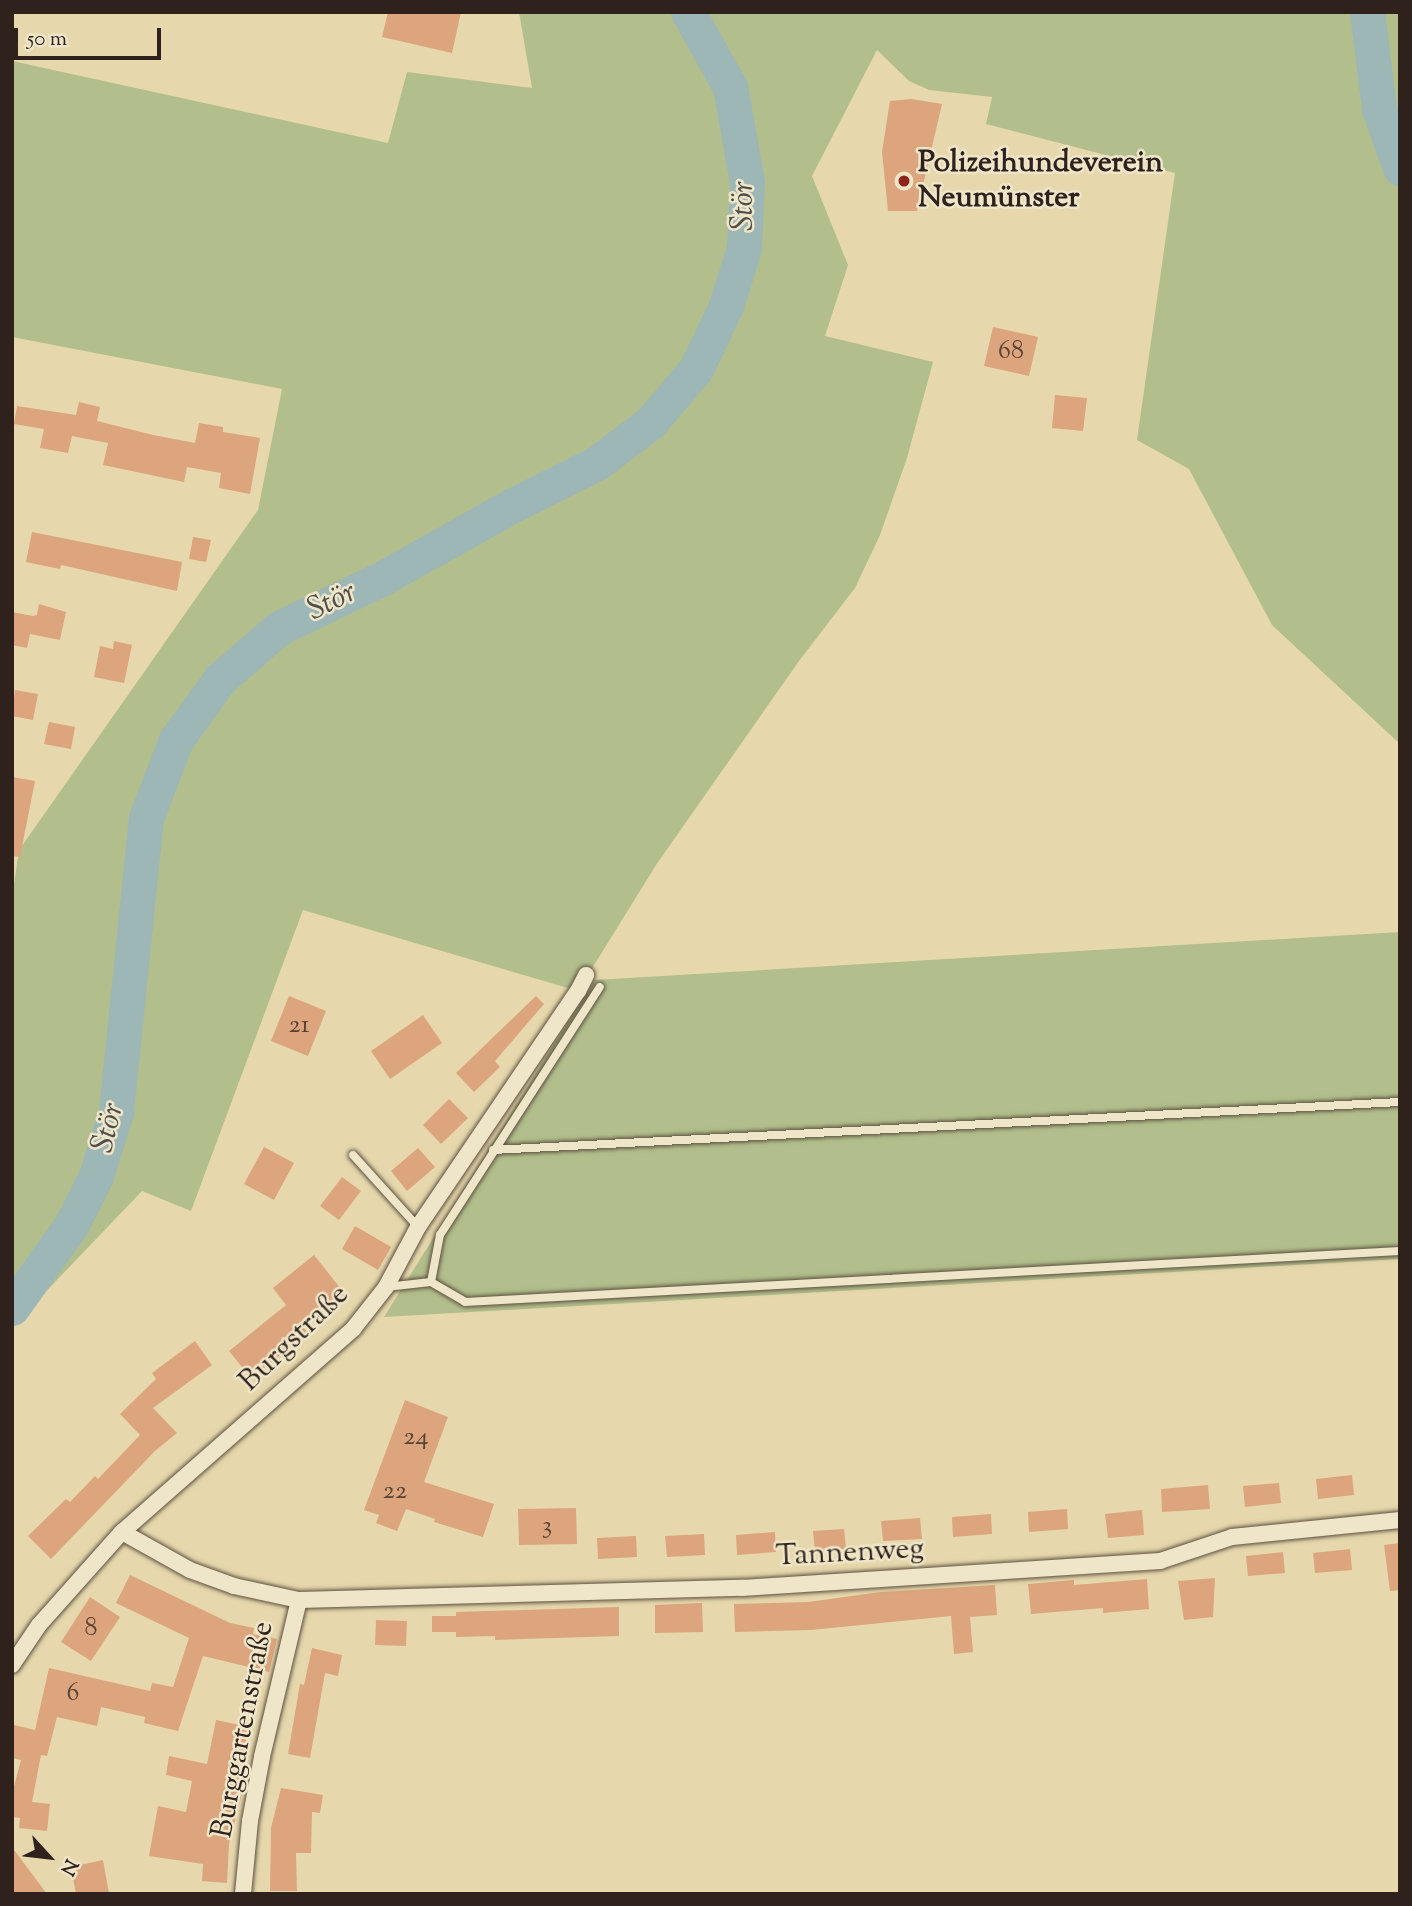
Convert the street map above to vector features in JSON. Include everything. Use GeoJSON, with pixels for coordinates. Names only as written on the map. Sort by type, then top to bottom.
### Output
{"type":"FeatureCollection","features":[{"type":"Feature","properties":{"kind":"street","name":"Burgstraße"},"geometry":{"type":"LineString","coordinates":[[12,1665],[39,1625],[122,1532],[353,1329],[386,1287],[418,1227],[578,991],[586,975]]}},
{"type":"Feature","properties":{"kind":"street","name":"Tannenweg"},"geometry":{"type":"LineString","coordinates":[[299,1600],[742,1588],[1160,1561],[1232,1537],[1400,1520]]}},
{"type":"Feature","properties":{"kind":"street","name":"Burggartenstraße"},"geometry":{"type":"LineString","coordinates":[[122,1532],[190,1570],[234,1587],[299,1600],[255,1795],[243,1894]]}},
{"type":"Feature","properties":{"kind":"lane"},"geometry":{"type":"LineString","coordinates":[[431,1282],[440,1235],[600,987]]}},
{"type":"Feature","properties":{"kind":"lane"},"geometry":{"type":"LineString","coordinates":[[493,1150],[1400,1102]]}},
{"type":"Feature","properties":{"kind":"lane"},"geometry":{"type":"LineString","coordinates":[[353,1155],[418,1227]]}},
{"type":"Feature","properties":{"kind":"lane"},"geometry":{"type":"LineString","coordinates":[[386,1287],[431,1282],[465,1303],[1400,1251]]}},
{"type":"Feature","properties":{"kind":"green space"},"geometry":{"type":"Polygon","coordinates":[[[519,12],[1400,12],[1400,744],[1272,625],[1189,469],[1137,440],[1175,173],[986,124],[992,97],[929,90],[909,81],[877,50],[812,176],[848,265],[825,336],[933,362],[907,458],[880,535],[855,588],[799,661],[656,865],[578,991],[303,910],[191,1211],[142,1191],[12,1327],[12,898],[19,850],[258,510],[282,389],[12,337],[12,61],[388,143],[407,72],[532,88],[519,12]],[[479,523],[304,615],[381,579],[479,523]]]}},
{"type":"Feature","properties":{"kind":"green space"},"geometry":{"type":"Polygon","coordinates":[[[1400,932],[1400,1259],[384,1317],[594,980],[1400,932]]]}},
{"type":"Feature","properties":{"kind":"building"},"geometry":{"type":"Polygon","coordinates":[[[388,12],[461,12],[452,53],[382,37],[388,12]]]}},
{"type":"Feature","properties":{"kind":"building","name":"Polizeihundeverein Neumünster"},"geometry":{"type":"Polygon","coordinates":[[[911,99],[942,104],[917,211],[888,211],[882,152],[890,101],[911,99]]]}},
{"type":"Feature","properties":{"kind":"building"},"geometry":{"type":"Polygon","coordinates":[[[993,327],[1038,337],[1029,376],[984,366],[993,327]]]}},
{"type":"Feature","properties":{"kind":"building"},"geometry":{"type":"Polygon","coordinates":[[[1055,395],[1087,398],[1083,431],[1052,428],[1055,395]]]}},
{"type":"Feature","properties":{"kind":"building"},"geometry":{"type":"Polygon","coordinates":[[[79,402],[100,407],[97,421],[153,435],[195,443],[199,423],[223,427],[223,432],[260,438],[250,494],[219,488],[221,473],[187,467],[184,482],[103,465],[108,443],[72,436],[68,453],[40,448],[44,429],[14,424],[17,406],[76,415],[79,402]]]}},
{"type":"Feature","properties":{"kind":"building"},"geometry":{"type":"Polygon","coordinates":[[[32,532],[182,562],[177,591],[61,565],[60,569],[26,562],[32,532]]]}},
{"type":"Feature","properties":{"kind":"building"},"geometry":{"type":"Polygon","coordinates":[[[193,537],[211,540],[206,562],[189,559],[193,537]]]}},
{"type":"Feature","properties":{"kind":"building"},"geometry":{"type":"Polygon","coordinates":[[[39,604],[66,612],[60,640],[30,634],[27,648],[12,645],[12,612],[37,615],[39,604]]]}},
{"type":"Feature","properties":{"kind":"building"},"geometry":{"type":"Polygon","coordinates":[[[114,641],[132,645],[124,683],[94,677],[100,646],[113,649],[114,641]]]}},
{"type":"Feature","properties":{"kind":"building"},"geometry":{"type":"Polygon","coordinates":[[[15,690],[38,694],[33,720],[12,716],[15,690]]]}},
{"type":"Feature","properties":{"kind":"building"},"geometry":{"type":"Polygon","coordinates":[[[49,722],[75,727],[71,749],[44,744],[49,722]]]}},
{"type":"Feature","properties":{"kind":"building"},"geometry":{"type":"Polygon","coordinates":[[[12,777],[35,781],[20,857],[12,856],[12,777]]]}},
{"type":"Feature","properties":{"kind":"building"},"geometry":{"type":"Polygon","coordinates":[[[289,996],[326,1011],[308,1056],[271,1041],[289,996]]]}},
{"type":"Feature","properties":{"kind":"building"},"geometry":{"type":"Polygon","coordinates":[[[536,996],[544,1004],[495,1061],[500,1067],[474,1092],[456,1073],[536,996]]]}},
{"type":"Feature","properties":{"kind":"building"},"geometry":{"type":"Polygon","coordinates":[[[423,1015],[442,1043],[390,1079],[371,1051],[423,1015]]]}},
{"type":"Feature","properties":{"kind":"building"},"geometry":{"type":"Polygon","coordinates":[[[449,1099],[468,1118],[441,1144],[423,1125],[449,1099]]]}},
{"type":"Feature","properties":{"kind":"building"},"geometry":{"type":"Polygon","coordinates":[[[264,1147],[294,1163],[274,1200],[244,1184],[264,1147]]]}},
{"type":"Feature","properties":{"kind":"building"},"geometry":{"type":"Polygon","coordinates":[[[418,1148],[435,1167],[407,1191],[391,1171],[418,1148]]]}},
{"type":"Feature","properties":{"kind":"building"},"geometry":{"type":"Polygon","coordinates":[[[342,1177],[361,1191],[339,1220],[320,1206],[342,1177]]]}},
{"type":"Feature","properties":{"kind":"building"},"geometry":{"type":"Polygon","coordinates":[[[355,1226],[391,1247],[378,1270],[342,1249],[355,1226]]]}},
{"type":"Feature","properties":{"kind":"building"},"geometry":{"type":"Polygon","coordinates":[[[314,1255],[345,1294],[303,1327],[308,1333],[251,1378],[229,1351],[286,1305],[273,1288],[314,1255]]]}},
{"type":"Feature","properties":{"kind":"building"},"geometry":{"type":"Polygon","coordinates":[[[195,1341],[212,1365],[153,1408],[177,1433],[155,1451],[51,1559],[28,1536],[66,1499],[70,1502],[95,1476],[98,1479],[140,1435],[120,1414],[156,1379],[152,1373],[195,1341]]]}},
{"type":"Feature","properties":{"kind":"building"},"geometry":{"type":"Polygon","coordinates":[[[405,1400],[448,1417],[424,1482],[494,1504],[483,1537],[434,1522],[435,1519],[406,1509],[397,1531],[376,1523],[379,1515],[364,1510],[405,1400]]]}},
{"type":"Feature","properties":{"kind":"building"},"geometry":{"type":"Polygon","coordinates":[[[1352,1475],[1354,1495],[1318,1499],[1316,1479],[1352,1475]]]}},
{"type":"Feature","properties":{"kind":"building"},"geometry":{"type":"Polygon","coordinates":[[[1279,1483],[1281,1503],[1245,1507],[1243,1486],[1279,1483]]]}},
{"type":"Feature","properties":{"kind":"building"},"geometry":{"type":"Polygon","coordinates":[[[1208,1485],[1210,1509],[1162,1512],[1161,1489],[1208,1485]]]}},
{"type":"Feature","properties":{"kind":"building"},"geometry":{"type":"Polygon","coordinates":[[[576,1508],[577,1544],[519,1545],[518,1509],[576,1508]]]}},
{"type":"Feature","properties":{"kind":"building"},"geometry":{"type":"Polygon","coordinates":[[[1067,1509],[1068,1529],[1029,1532],[1028,1512],[1067,1509]]]}},
{"type":"Feature","properties":{"kind":"building"},"geometry":{"type":"Polygon","coordinates":[[[1142,1510],[1144,1535],[1108,1538],[1105,1514],[1142,1510]]]}},
{"type":"Feature","properties":{"kind":"building"},"geometry":{"type":"Polygon","coordinates":[[[991,1514],[992,1534],[953,1537],[952,1517],[991,1514]]]}},
{"type":"Feature","properties":{"kind":"building"},"geometry":{"type":"Polygon","coordinates":[[[920,1518],[922,1539],[883,1541],[881,1521],[920,1518]]]}},
{"type":"Feature","properties":{"kind":"building"},"geometry":{"type":"Polygon","coordinates":[[[844,1529],[846,1549],[815,1551],[813,1531],[844,1529]]]}},
{"type":"Feature","properties":{"kind":"building"},"geometry":{"type":"Polygon","coordinates":[[[775,1532],[776,1552],[737,1555],[736,1535],[775,1532]]]}},
{"type":"Feature","properties":{"kind":"building"},"geometry":{"type":"Polygon","coordinates":[[[704,1534],[705,1555],[667,1557],[665,1536],[704,1534]]]}},
{"type":"Feature","properties":{"kind":"building"},"geometry":{"type":"Polygon","coordinates":[[[636,1536],[637,1557],[598,1559],[597,1538],[636,1536]]]}},
{"type":"Feature","properties":{"kind":"building"},"geometry":{"type":"Polygon","coordinates":[[[1400,1543],[1400,1590],[1390,1591],[1384,1545],[1400,1543]]]}},
{"type":"Feature","properties":{"kind":"building"},"geometry":{"type":"Polygon","coordinates":[[[1350,1549],[1352,1570],[1315,1573],[1313,1553],[1350,1549]]]}},
{"type":"Feature","properties":{"kind":"building"},"geometry":{"type":"Polygon","coordinates":[[[1283,1552],[1285,1573],[1248,1576],[1246,1556],[1283,1552]]]}},
{"type":"Feature","properties":{"kind":"building"},"geometry":{"type":"Polygon","coordinates":[[[130,1575],[230,1623],[254,1628],[253,1634],[277,1639],[269,1672],[203,1656],[178,1731],[144,1723],[145,1717],[101,1707],[97,1726],[57,1717],[47,1756],[41,1755],[32,1802],[50,1804],[47,1831],[19,1828],[20,1818],[12,1817],[12,1794],[21,1760],[12,1758],[12,1734],[14,1725],[35,1730],[49,1668],[150,1691],[152,1683],[173,1687],[189,1638],[116,1603],[130,1575]]]}},
{"type":"Feature","properties":{"kind":"building"},"geometry":{"type":"Polygon","coordinates":[[[1215,1578],[1213,1617],[1184,1620],[1178,1581],[1215,1578]]]}},
{"type":"Feature","properties":{"kind":"building"},"geometry":{"type":"Polygon","coordinates":[[[1147,1579],[1149,1609],[1103,1613],[1103,1608],[1031,1614],[1028,1584],[1074,1580],[1074,1585],[1147,1579]]]}},
{"type":"Feature","properties":{"kind":"building"},"geometry":{"type":"Polygon","coordinates":[[[995,1585],[997,1615],[970,1617],[973,1652],[954,1654],[951,1616],[811,1630],[735,1632],[734,1604],[808,1602],[881,1592],[995,1585]]]}},
{"type":"Feature","properties":{"kind":"building"},"geometry":{"type":"Polygon","coordinates":[[[90,1597],[120,1617],[91,1661],[61,1642],[90,1597]]]}},
{"type":"Feature","properties":{"kind":"building"},"geometry":{"type":"Polygon","coordinates":[[[702,1603],[703,1632],[655,1633],[655,1605],[702,1603]]]}},
{"type":"Feature","properties":{"kind":"building"},"geometry":{"type":"Polygon","coordinates":[[[619,1607],[619,1636],[495,1640],[495,1636],[456,1637],[456,1632],[432,1632],[432,1616],[456,1616],[456,1612],[619,1607]]]}},
{"type":"Feature","properties":{"kind":"building"},"geometry":{"type":"Polygon","coordinates":[[[376,1620],[407,1621],[406,1646],[375,1645],[376,1620]]]}},
{"type":"Feature","properties":{"kind":"building"},"geometry":{"type":"Polygon","coordinates":[[[312,1648],[342,1655],[338,1676],[325,1673],[310,1758],[288,1754],[300,1684],[304,1685],[312,1648]]]}},
{"type":"Feature","properties":{"kind":"building"},"geometry":{"type":"Polygon","coordinates":[[[216,1720],[249,1727],[239,1772],[247,1774],[229,1844],[227,1883],[202,1881],[203,1864],[149,1856],[158,1806],[186,1812],[192,1781],[166,1775],[169,1756],[207,1764],[216,1720]]]}},
{"type":"Feature","properties":{"kind":"building"},"geometry":{"type":"Polygon","coordinates":[[[281,1788],[323,1795],[320,1813],[312,1812],[311,1853],[296,1853],[297,1891],[270,1891],[271,1828],[281,1788]]]}},
{"type":"Feature","properties":{"kind":"building"},"geometry":{"type":"Polygon","coordinates":[[[12,1847],[47,1894],[12,1894],[12,1847]]]}},
{"type":"Feature","properties":{"kind":"building"},"geometry":{"type":"Polygon","coordinates":[[[103,1860],[109,1894],[76,1894],[71,1867],[103,1860]]]}},
{"type":"Feature","properties":{"kind":"waterway","name":"Stör"},"geometry":{"type":"LineString","coordinates":[[12,1308],[72,1224],[96,1176],[116,1112],[146,818],[176,740],[220,679],[279,628],[381,579],[513,505],[597,463],[651,422],[696,369],[726,306],[744,248],[747,182],[730,87],[688,12]]}},
{"type":"Feature","properties":{"kind":"waterway"},"geometry":{"type":"LineString","coordinates":[[1367,12],[1379,109],[1400,168]]}},
{"type":"Feature","properties":{"kind":"place","name":"Polizeihundeverein Neumünster"},"geometry":{"type":"Point","coordinates":[904,181]}}]}
